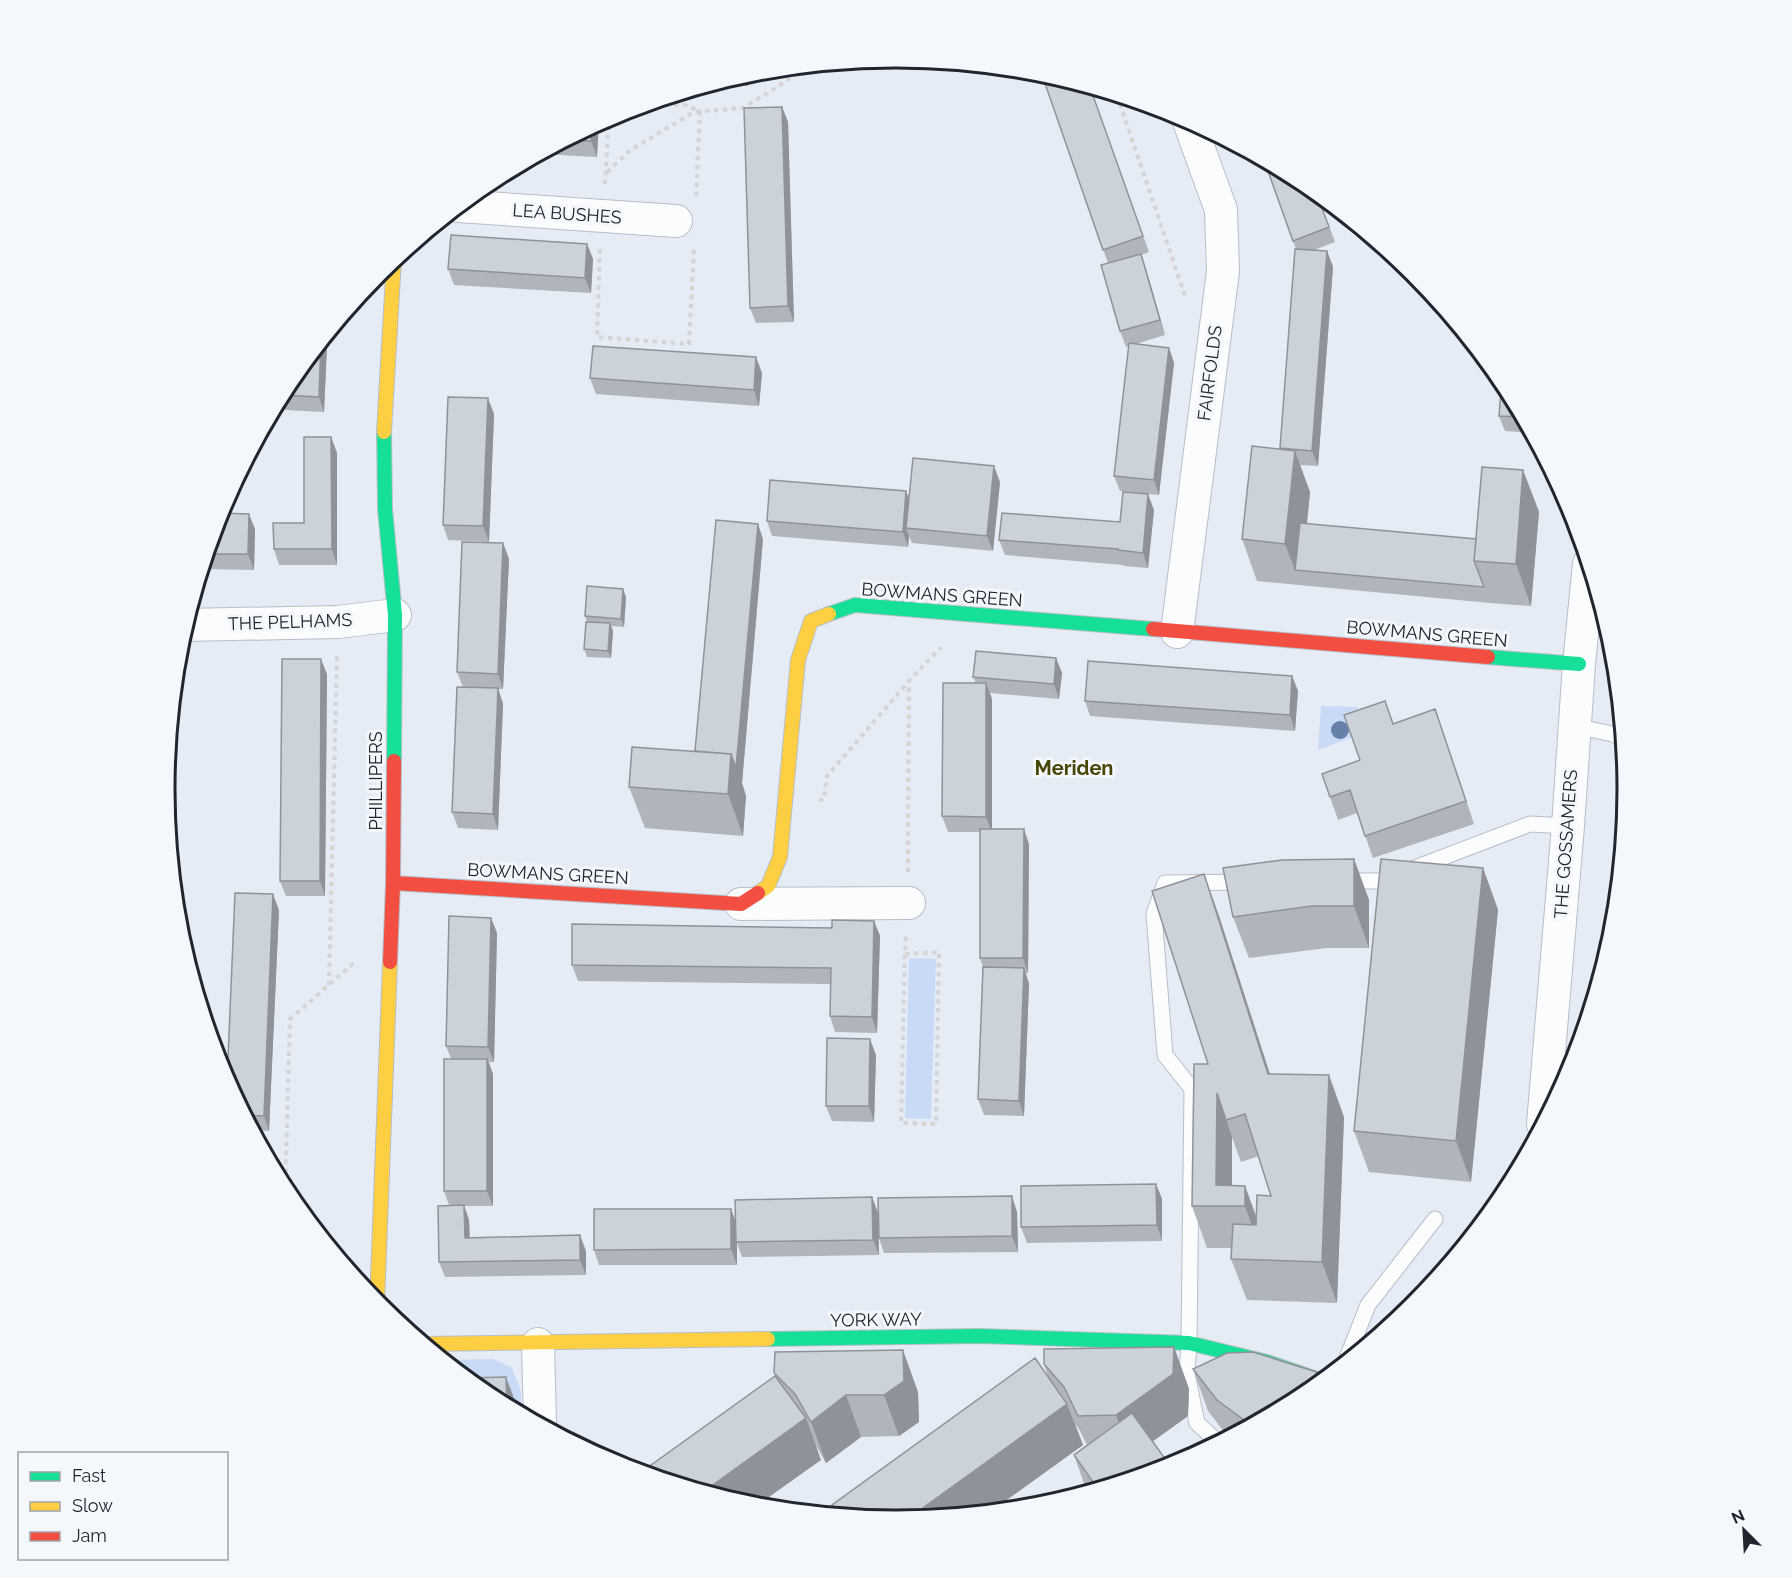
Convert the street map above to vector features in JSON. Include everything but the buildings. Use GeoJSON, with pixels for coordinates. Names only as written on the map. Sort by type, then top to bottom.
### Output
{"type":"FeatureCollection","features":[{"type":"Feature","properties":{"kind":"street","name":"FAIRFOLDS"},"geometry":{"type":"LineString","coordinates":[[1177,632],[1223,271],[1221,210],[1193,132]]}},
{"type":"Feature","properties":{"kind":"street","name":"LEA BUSHES"},"geometry":{"type":"LineString","coordinates":[[471,207],[676,221]]}},
{"type":"Feature","properties":{"kind":"street","name":"PHILLIPERS"},"geometry":{"type":"LineString","coordinates":[[378,1290],[393,883],[395,615],[383,445],[393,272]]}},
{"type":"Feature","properties":{"kind":"street","name":"THE GOSSAMERS"},"geometry":{"type":"LineString","coordinates":[[1545,1104],[1587,583]]}},
{"type":"Feature","properties":{"kind":"street","name":"BOWMANS GREEN"},"geometry":{"type":"LineString","coordinates":[[393,883],[741,904],[768,886],[780,857],[798,660],[811,621],[855,605],[1579,664]]}},
{"type":"Feature","properties":{"kind":"street","name":"THE PELHAMS"},"geometry":{"type":"LineString","coordinates":[[194,625],[338,622],[395,615]]}},
{"type":"Feature","properties":{"kind":"street"},"geometry":{"type":"LineString","coordinates":[[741,904],[909,903]]}},
{"type":"Feature","properties":{"kind":"street","name":"YORK WAY"},"geometry":{"type":"LineString","coordinates":[[436,1344],[980,1336],[1189,1343],[1267,1362],[1313,1377]]}},
{"type":"Feature","properties":{"kind":"street"},"geometry":{"type":"LineString","coordinates":[[538,1344],[540,1417]]}},
{"type":"Feature","properties":{"kind":"lane"},"geometry":{"type":"LineString","coordinates":[[1574,726],[1615,736]]}},
{"type":"Feature","properties":{"kind":"lane"},"geometry":{"type":"LineString","coordinates":[[1333,882],[1381,881],[1530,824],[1568,826]]}},
{"type":"Feature","properties":{"kind":"lane"},"geometry":{"type":"LineString","coordinates":[[1213,1437],[1197,1423],[1187,1374],[1192,1089],[1165,1055],[1154,914],[1165,883],[1261,882]]}},
{"type":"Feature","properties":{"kind":"lane"},"geometry":{"type":"LineString","coordinates":[[1351,1348],[1368,1305],[1435,1219]]}},
{"type":"Feature","properties":{"kind":"path"},"geometry":{"type":"LineString","coordinates":[[609,127],[607,173],[632,149],[694,112],[743,108],[796,75]]}},
{"type":"Feature","properties":{"kind":"path"},"geometry":{"type":"LineString","coordinates":[[1120,103],[1185,298]]}},
{"type":"Feature","properties":{"kind":"path"},"geometry":{"type":"LineString","coordinates":[[785,795],[824,800],[827,776],[909,681],[971,614]]}},
{"type":"Feature","properties":{"kind":"path"},"geometry":{"type":"LineString","coordinates":[[328,985],[338,622]]}},
{"type":"Feature","properties":{"kind":"path"},"geometry":{"type":"LineString","coordinates":[[905,954],[939,952],[936,1124],[901,1123],[905,954],[909,903],[909,681]]}},
{"type":"Feature","properties":{"kind":"path"},"geometry":{"type":"LineString","coordinates":[[286,1173],[290,1019],[366,952],[391,952]]}},
{"type":"Feature","properties":{"kind":"shaded area"},"geometry":{"type":"Polygon","coordinates":[[[1321,706],[1358,707],[1353,737],[1318,750],[1321,706]]]}},
{"type":"Feature","properties":{"kind":"shaded area"},"geometry":{"type":"Polygon","coordinates":[[[909,958],[936,959],[931,1119],[905,1118],[909,958]]]}},
{"type":"Feature","properties":{"kind":"shaded area"},"geometry":{"type":"Polygon","coordinates":[[[494,1359],[512,1368],[521,1392],[521,1405],[495,1389],[455,1360],[494,1359]]]}},
{"type":"Feature","properties":{"kind":"traffic: fast"},"geometry":{"type":"LineString","coordinates":[[384,432],[385,509],[395,615],[394,761]]}},
{"type":"Feature","properties":{"kind":"traffic: fast"},"geometry":{"type":"LineString","coordinates":[[829,614],[855,605],[1153,629]]}},
{"type":"Feature","properties":{"kind":"traffic: fast"},"geometry":{"type":"LineString","coordinates":[[1488,657],[1579,664]]}},
{"type":"Feature","properties":{"kind":"traffic: fast"},"geometry":{"type":"LineString","coordinates":[[768,1339],[980,1336],[1189,1343],[1267,1362],[1313,1377]]}},
{"type":"Feature","properties":{"kind":"traffic: slow"},"geometry":{"type":"LineString","coordinates":[[384,432],[393,272]]}},
{"type":"Feature","properties":{"kind":"traffic: slow"},"geometry":{"type":"LineString","coordinates":[[758,893],[768,886],[780,857],[798,660],[811,621],[829,614]]}},
{"type":"Feature","properties":{"kind":"traffic: slow"},"geometry":{"type":"LineString","coordinates":[[378,1290],[390,962]]}},
{"type":"Feature","properties":{"kind":"traffic: slow"},"geometry":{"type":"LineString","coordinates":[[436,1344],[768,1339]]}},
{"type":"Feature","properties":{"kind":"traffic: jam"},"geometry":{"type":"LineString","coordinates":[[1153,629],[1488,657]]}},
{"type":"Feature","properties":{"kind":"traffic: jam"},"geometry":{"type":"LineString","coordinates":[[390,962],[394,761]]}},
{"type":"Feature","properties":{"kind":"traffic: jam"},"geometry":{"type":"LineString","coordinates":[[393,883],[741,904],[758,893]]}},
{"type":"Feature","properties":{"kind":"district","name":"Meriden"},"geometry":{"type":"Point","coordinates":[1074,768]}}]}
